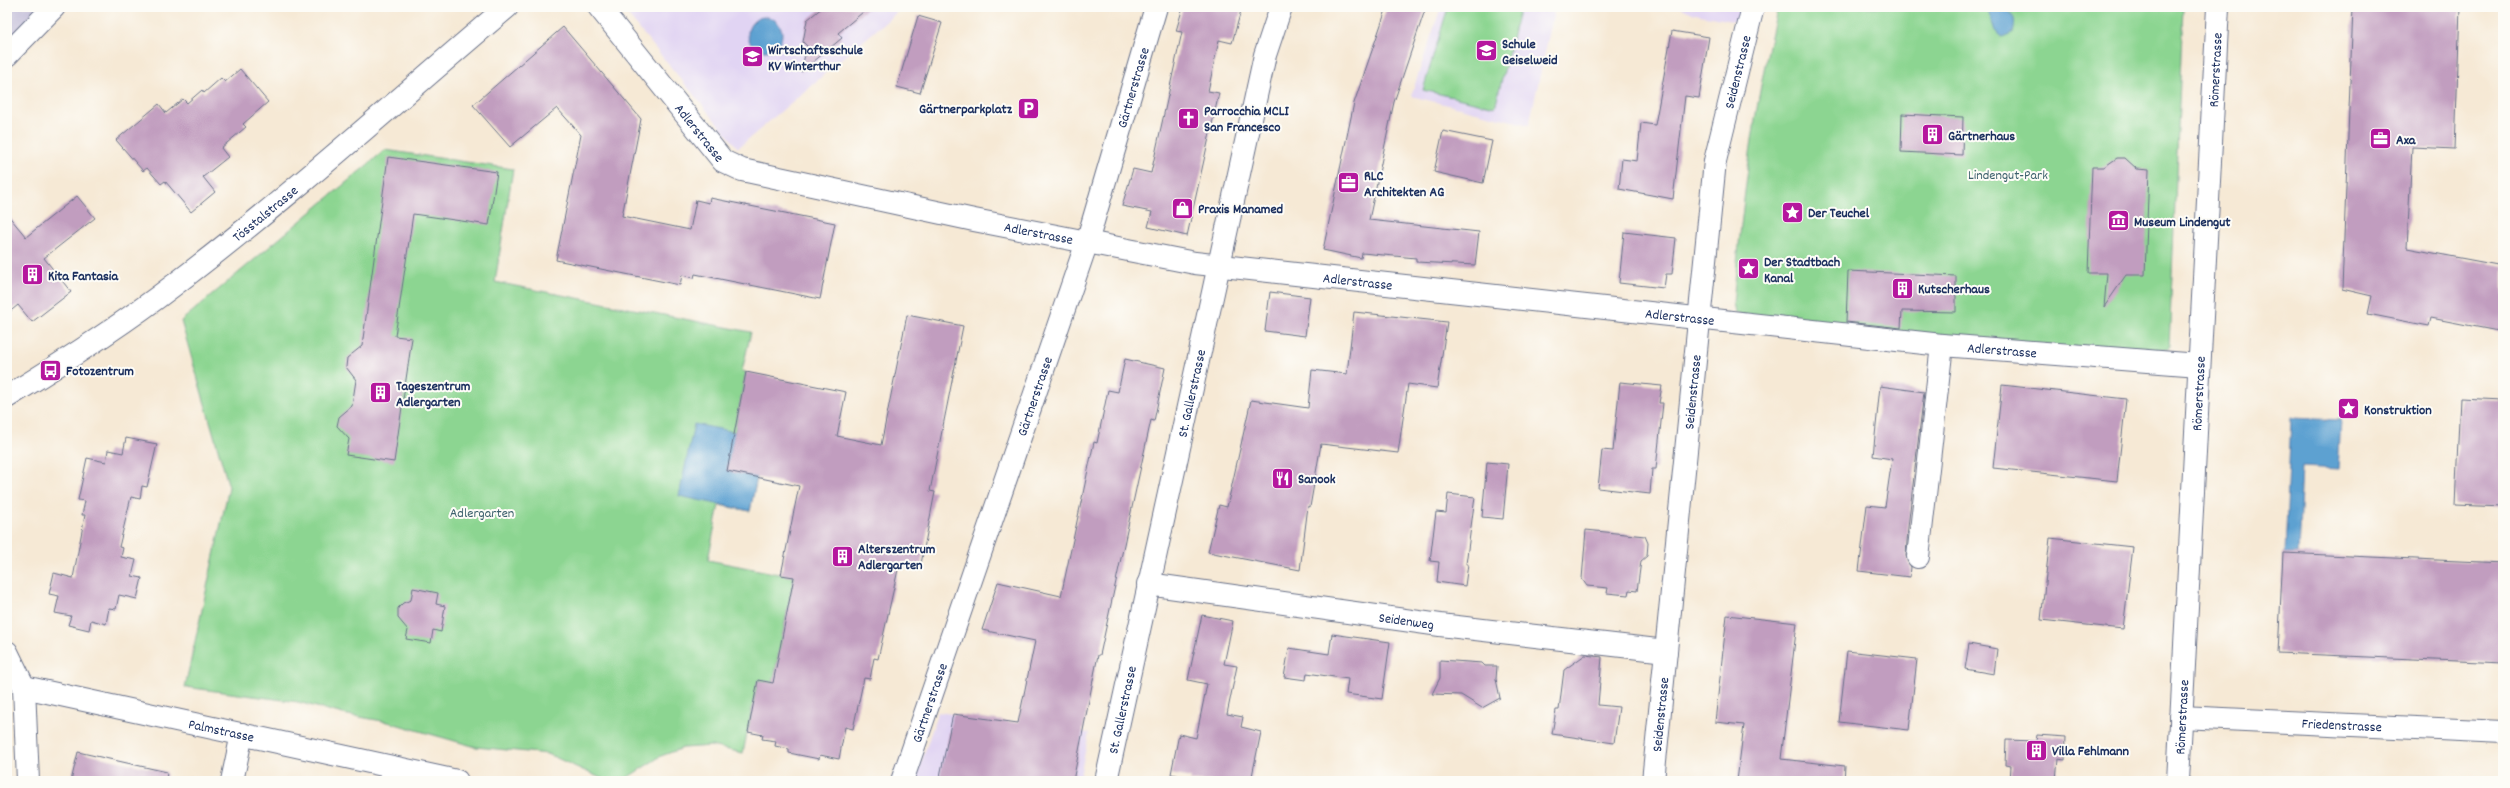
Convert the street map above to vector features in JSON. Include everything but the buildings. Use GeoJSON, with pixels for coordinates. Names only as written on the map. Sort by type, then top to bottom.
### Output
{"type":"FeatureCollection","features":[{"type":"Feature","properties":{"kind":"street"},"geometry":{"type":"LineString","coordinates":[[7,55],[54,7]]}},
{"type":"Feature","properties":{"kind":"street","name":"Tösstalstrasse"},"geometry":{"type":"LineString","coordinates":[[7,397],[51,370],[174,286],[306,178],[507,7]]}},
{"type":"Feature","properties":{"kind":"street","name":"Adlerstrasse"},"geometry":{"type":"LineString","coordinates":[[599,7],[723,161],[742,170],[1087,242],[1219,266],[1942,345],[2200,365]]}},
{"type":"Feature","properties":{"kind":"street","name":"Gärtnerstrasse"},"geometry":{"type":"LineString","coordinates":[[902,781],[1087,242],[1156,7]]}},
{"type":"Feature","properties":{"kind":"street","name":"St. Gallerstrasse"},"geometry":{"type":"LineString","coordinates":[[1106,781],[1265,55],[1281,7]]}},
{"type":"Feature","properties":{"kind":"street","name":"Seidenstrasse"},"geometry":{"type":"LineString","coordinates":[[1653,781],[1701,319],[1715,161],[1753,7]]}},
{"type":"Feature","properties":{"kind":"street","name":"Römerstrasse"},"geometry":{"type":"LineString","coordinates":[[2178,781],[2218,7]]}},
{"type":"Feature","properties":{"kind":"street"},"geometry":{"type":"LineString","coordinates":[[1918,557],[1942,345]]}},
{"type":"Feature","properties":{"kind":"street","name":"Seidenweg"},"geometry":{"type":"LineString","coordinates":[[1148,584],[1440,625],[1666,651]]}},
{"type":"Feature","properties":{"kind":"street"},"geometry":{"type":"LineString","coordinates":[[7,652],[24,686],[28,781]]}},
{"type":"Feature","properties":{"kind":"street","name":"Palmstrasse"},"geometry":{"type":"LineString","coordinates":[[24,686],[457,781]]}},
{"type":"Feature","properties":{"kind":"street","name":"Friedenstrasse"},"geometry":{"type":"LineString","coordinates":[[2181,718],[2503,732]]}},
{"type":"Feature","properties":{"kind":"street"},"geometry":{"type":"LineString","coordinates":[[232,781],[242,734]]}},
{"type":"Feature","properties":{"kind":"shaded area"},"geometry":{"type":"Polygon","coordinates":[[[7,7],[42,7],[7,42],[7,7]]]}},
{"type":"Feature","properties":{"kind":"shaded area","name":"Wirtschaftsschule KV Winterthur"},"geometry":{"type":"Polygon","coordinates":[[[621,7],[903,7],[738,148],[621,7]]]}},
{"type":"Feature","properties":{"kind":"shaded area","name":"Schule Geiselweid"},"geometry":{"type":"Polygon","coordinates":[[[1441,7],[1555,7],[1529,125],[1411,96],[1441,7]]]}},
{"type":"Feature","properties":{"kind":"shaded area"},"geometry":{"type":"Polygon","coordinates":[[[1679,7],[1753,7],[1748,24],[1695,14],[1679,7]]]}},
{"type":"Feature","properties":{"kind":"shaded area"},"geometry":{"type":"Polygon","coordinates":[[[938,712],[1089,733],[1079,781],[915,781],[938,712]]]}},
{"type":"Feature","properties":{"kind":"green space"},"geometry":{"type":"Polygon","coordinates":[[[1448,7],[1520,7],[1495,107],[1423,90],[1448,7]]]}},
{"type":"Feature","properties":{"kind":"green space","name":"Lindengut-Park"},"geometry":{"type":"Polygon","coordinates":[[[1778,7],[2183,7],[2169,348],[2125,353],[1743,316],[1735,312],[1733,303],[1755,118],[1769,44],[1778,7]]]}},
{"type":"Feature","properties":{"kind":"green space","name":"Adlergarten"},"geometry":{"type":"Polygon","coordinates":[[[385,150],[513,169],[495,282],[751,332],[742,371],[746,372],[727,471],[757,478],[750,511],[719,505],[708,560],[794,577],[773,683],[758,680],[743,753],[711,746],[683,748],[661,756],[622,781],[607,781],[548,754],[476,747],[388,722],[343,714],[298,702],[185,687],[229,487],[181,321],[385,150]]]}},
{"type":"Feature","properties":{"kind":"water"},"geometry":{"type":"Polygon","coordinates":[[[1987,7],[2005,9],[2012,15],[2014,20],[2013,33],[2003,37],[1995,31],[1987,7]]]}},
{"type":"Feature","properties":{"kind":"water"},"geometry":{"type":"Polygon","coordinates":[[[762,17],[768,17],[772,18],[779,24],[782,34],[781,41],[775,48],[768,51],[762,51],[758,50],[751,44],[748,37],[748,31],[749,27],[755,20],[762,17]]]}},
{"type":"Feature","properties":{"kind":"water"},"geometry":{"type":"Polygon","coordinates":[[[2291,418],[2341,420],[2338,469],[2302,467],[2298,553],[2285,553],[2291,418]]]}},
{"type":"Feature","properties":{"kind":"water"},"geometry":{"type":"Polygon","coordinates":[[[694,424],[735,432],[727,471],[757,477],[750,511],[679,496],[694,424]]]}},
{"type":"Feature","properties":{"kind":"place","name":"Schule Geiselweid"},"geometry":{"type":"Point","coordinates":[1486,51]}},
{"type":"Feature","properties":{"kind":"place","name":"Wirtschaftsschule KV Winterthur"},"geometry":{"type":"Point","coordinates":[753,57]}},
{"type":"Feature","properties":{"kind":"place","name":"Gärtnerparkplatz"},"geometry":{"type":"Point","coordinates":[1028,108]}},
{"type":"Feature","properties":{"kind":"place","name":"Parrocchia MCLI San Francesco"},"geometry":{"type":"Point","coordinates":[1188,118]}},
{"type":"Feature","properties":{"kind":"place","name":"Gärtnerhaus"},"geometry":{"type":"Point","coordinates":[1932,135]}},
{"type":"Feature","properties":{"kind":"place","name":"Axa"},"geometry":{"type":"Point","coordinates":[2380,139]}},
{"type":"Feature","properties":{"kind":"place","name":"RLC Architekten AG"},"geometry":{"type":"Point","coordinates":[1349,183]}},
{"type":"Feature","properties":{"kind":"place","name":"Praxis Manamed"},"geometry":{"type":"Point","coordinates":[1183,208]}},
{"type":"Feature","properties":{"kind":"place","name":"Der Teuchel"},"geometry":{"type":"Point","coordinates":[1792,212]}},
{"type":"Feature","properties":{"kind":"place","name":"Museum Lindengut"},"geometry":{"type":"Point","coordinates":[2119,221]}},
{"type":"Feature","properties":{"kind":"place","name":"Der Stadtbach Kanal"},"geometry":{"type":"Point","coordinates":[1749,269]}},
{"type":"Feature","properties":{"kind":"place","name":"Kita Fantasia"},"geometry":{"type":"Point","coordinates":[32,275]}},
{"type":"Feature","properties":{"kind":"place","name":"Kutscherhaus"},"geometry":{"type":"Point","coordinates":[1902,288]}},
{"type":"Feature","properties":{"kind":"place","name":"Fotozentrum"},"geometry":{"type":"Point","coordinates":[51,370]}},
{"type":"Feature","properties":{"kind":"place","name":"Tageszentrum Adlergarten"},"geometry":{"type":"Point","coordinates":[380,393]}},
{"type":"Feature","properties":{"kind":"place","name":"Konstruktion"},"geometry":{"type":"Point","coordinates":[2349,409]}},
{"type":"Feature","properties":{"kind":"place","name":"Sanook"},"geometry":{"type":"Point","coordinates":[1283,478]}},
{"type":"Feature","properties":{"kind":"place","name":"Alterszentrum Adlergarten"},"geometry":{"type":"Point","coordinates":[843,556]}},
{"type":"Feature","properties":{"kind":"place","name":"Villa Fehlmann"},"geometry":{"type":"Point","coordinates":[2036,750]}}]}
